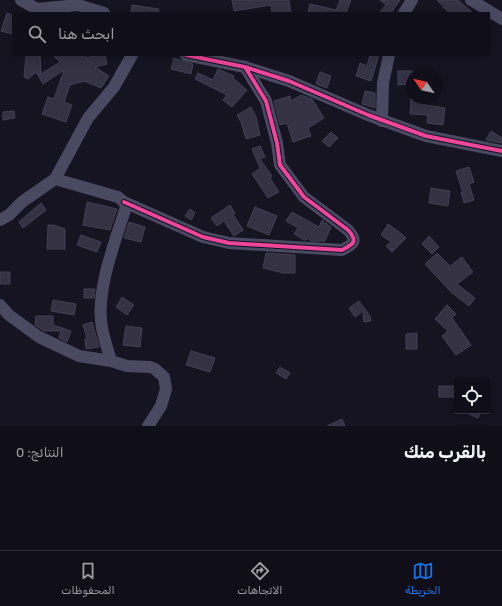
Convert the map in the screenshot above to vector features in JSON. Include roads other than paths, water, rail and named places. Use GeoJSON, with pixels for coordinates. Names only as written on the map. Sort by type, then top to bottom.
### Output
{"type":"FeatureCollection","features":[{"type":"Feature","properties":{"kind":"street"},"geometry":{"type":"LineString","coordinates":[[21,0],[37,9],[78,5],[101,12]]}},
{"type":"Feature","properties":{"kind":"street"},"geometry":{"type":"LineString","coordinates":[[405,12],[412,0]]}},
{"type":"Feature","properties":{"kind":"street"},"geometry":{"type":"LineString","coordinates":[[471,0],[502,19]]}},
{"type":"Feature","properties":{"kind":"street"},"geometry":{"type":"LineString","coordinates":[[0,220],[22,202],[55,179],[88,118],[114,87],[131,56]]}},
{"type":"Feature","properties":{"kind":"street"},"geometry":{"type":"LineString","coordinates":[[191,56],[246,67],[289,81],[382,121],[426,136],[502,151]]}},
{"type":"Feature","properties":{"kind":"street"},"geometry":{"type":"LineString","coordinates":[[382,121],[383,83],[389,56]]}},
{"type":"Feature","properties":{"kind":"street"},"geometry":{"type":"LineString","coordinates":[[55,179],[118,197],[124,202],[203,237],[230,243],[342,250],[351,245],[354,241],[354,236],[304,197],[280,165],[277,144],[266,100],[246,67]]}},
{"type":"Feature","properties":{"kind":"street"},"geometry":{"type":"LineString","coordinates":[[111,361],[102,327],[101,302],[108,264],[126,207],[124,202]]}},
{"type":"Feature","properties":{"kind":"street"},"geometry":{"type":"LineString","coordinates":[[0,305],[9,315],[39,337],[79,356],[111,361],[127,366],[150,367],[155,369],[164,378],[166,389],[161,406],[148,426]]}}]}
